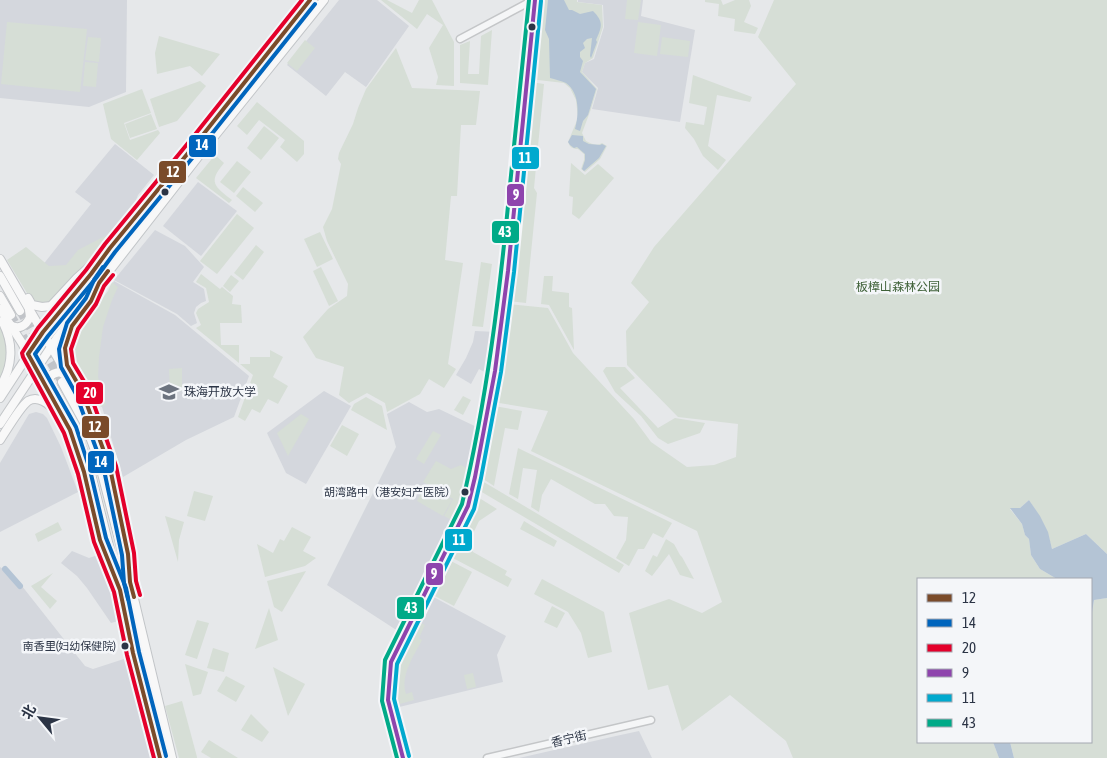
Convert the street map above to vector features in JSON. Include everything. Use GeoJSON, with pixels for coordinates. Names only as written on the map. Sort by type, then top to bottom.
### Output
{"type":"FeatureCollection","features":[{"type":"Feature","properties":{"kind":"main road"},"geometry":{"type":"LineString","coordinates":[[0,398],[43,332],[310,0]]}},
{"type":"Feature","properties":{"kind":"main road"},"geometry":{"type":"LineString","coordinates":[[0,424],[51,347],[99,283],[324,0]]}},
{"type":"Feature","properties":{"kind":"main road"},"geometry":{"type":"LineString","coordinates":[[0,252],[32,305],[42,307],[51,306],[77,278],[110,248]]}},
{"type":"Feature","properties":{"kind":"main road"},"geometry":{"type":"LineString","coordinates":[[0,259],[95,425],[110,468],[128,554],[130,582]]}},
{"type":"Feature","properties":{"kind":"main road"},"geometry":{"type":"LineString","coordinates":[[91,274],[99,283]]}},
{"type":"Feature","properties":{"kind":"main road"},"geometry":{"type":"LineString","coordinates":[[0,276],[20,311]]}},
{"type":"Feature","properties":{"kind":"main road"},"geometry":{"type":"LineString","coordinates":[[88,410],[82,391],[67,365],[65,348],[72,326],[91,301],[99,283]]}},
{"type":"Feature","properties":{"kind":"main road"},"geometry":{"type":"LineString","coordinates":[[0,296],[11,315]]}},
{"type":"Feature","properties":{"kind":"main road"},"geometry":{"type":"LineString","coordinates":[[10,325],[17,328],[26,324],[30,317],[28,307]]}},
{"type":"Feature","properties":{"kind":"main road"},"geometry":{"type":"LineString","coordinates":[[0,309],[36,369],[67,411],[86,456],[120,590],[132,653],[159,756],[171,754],[98,458],[85,424],[62,382]]}},
{"type":"Feature","properties":{"kind":"main road"},"geometry":{"type":"LineString","coordinates":[[0,317],[10,340],[11,354],[8,371],[0,387]]}},
{"type":"Feature","properties":{"kind":"main road"},"geometry":{"type":"LineString","coordinates":[[68,377],[60,372],[52,374],[47,381],[70,430],[84,472],[100,540],[120,590]]}},
{"type":"Feature","properties":{"kind":"main road"},"geometry":{"type":"LineString","coordinates":[[0,440],[29,401],[37,399],[45,402],[52,408],[84,472]]}},
{"type":"Feature","properties":{"kind":"street"},"geometry":{"type":"LineString","coordinates":[[460,39],[534,0]]}},
{"type":"Feature","properties":{"kind":"street"},"geometry":{"type":"LineString","coordinates":[[403,758],[388,700],[391,662],[468,506],[476,477],[495,371],[508,263],[534,0]]}},
{"type":"Feature","properties":{"kind":"street","name":"香宁街"},"geometry":{"type":"LineString","coordinates":[[486,758],[651,720]]}},
{"type":"Feature","properties":{"kind":"shaded area"},"geometry":{"type":"Polygon","coordinates":[[[0,0],[127,0],[126,92],[89,107],[0,98],[0,0]]]}},
{"type":"Feature","properties":{"kind":"shaded area"},"geometry":{"type":"Polygon","coordinates":[[[339,0],[377,0],[409,26],[366,87],[345,72],[326,96],[287,65],[339,0]]]}},
{"type":"Feature","properties":{"kind":"shaded area"},"geometry":{"type":"Polygon","coordinates":[[[578,0],[643,0],[641,16],[695,30],[680,122],[592,109],[598,88],[582,72],[585,63],[594,59],[604,27],[603,5],[578,2],[578,0]]]}},
{"type":"Feature","properties":{"kind":"shaded area"},"geometry":{"type":"Polygon","coordinates":[[[115,144],[154,175],[138,195],[132,210],[57,292],[27,285],[91,204],[75,192],[115,144]]]}},
{"type":"Feature","properties":{"kind":"shaded area"},"geometry":{"type":"Polygon","coordinates":[[[198,182],[237,211],[201,256],[163,226],[198,182]]]}},
{"type":"Feature","properties":{"kind":"shaded area"},"geometry":{"type":"Polygon","coordinates":[[[155,230],[185,246],[204,267],[193,282],[204,289],[206,301],[196,307],[194,313],[197,323],[191,326],[177,314],[114,280],[155,230]]]}},
{"type":"Feature","properties":{"kind":"shaded area","name":"珠海开放大学"},"geometry":{"type":"Polygon","coordinates":[[[114,281],[175,315],[249,376],[234,417],[186,440],[123,477],[102,407],[76,357],[114,281]]]}},
{"type":"Feature","properties":{"kind":"shaded area"},"geometry":{"type":"Polygon","coordinates":[[[475,331],[497,332],[490,375],[479,369],[471,384],[456,375],[473,342],[475,331]]]}},
{"type":"Feature","properties":{"kind":"shaded area"},"geometry":{"type":"Polygon","coordinates":[[[324,391],[351,406],[306,484],[286,473],[267,433],[324,391]]]}},
{"type":"Feature","properties":{"kind":"shaded area"},"geometry":{"type":"Polygon","coordinates":[[[409,402],[427,412],[439,409],[483,430],[465,505],[401,633],[327,585],[396,447],[387,414],[409,402]]]}},
{"type":"Feature","properties":{"kind":"shaded area"},"geometry":{"type":"Polygon","coordinates":[[[36,412],[43,414],[47,418],[61,447],[78,492],[0,532],[0,463],[29,414],[36,412]]]}},
{"type":"Feature","properties":{"kind":"shaded area"},"geometry":{"type":"Polygon","coordinates":[[[72,551],[89,558],[104,553],[120,591],[125,619],[111,623],[77,576],[61,563],[72,551]]]}},
{"type":"Feature","properties":{"kind":"shaded area"},"geometry":{"type":"Polygon","coordinates":[[[0,567],[18,581],[85,666],[93,669],[130,657],[154,758],[0,758],[0,567]]]}},
{"type":"Feature","properties":{"kind":"shaded area"},"geometry":{"type":"Polygon","coordinates":[[[428,594],[506,636],[497,655],[503,682],[395,708],[393,700],[395,663],[428,594]]]}},
{"type":"Feature","properties":{"kind":"shaded area"},"geometry":{"type":"Polygon","coordinates":[[[639,731],[652,758],[519,758],[616,736],[639,731]]]}},
{"type":"Feature","properties":{"kind":"green space"},"geometry":{"type":"Polygon","coordinates":[[[381,0],[387,0],[412,13],[419,0],[432,0],[454,42],[454,86],[436,85],[438,77],[429,48],[443,25],[427,14],[417,29],[381,0]]]}},
{"type":"Feature","properties":{"kind":"green space"},"geometry":{"type":"Polygon","coordinates":[[[536,0],[577,0],[577,2],[602,5],[603,27],[593,58],[585,63],[582,72],[597,89],[582,133],[586,141],[592,144],[602,143],[607,146],[600,159],[585,172],[581,169],[584,154],[578,149],[574,149],[568,142],[578,118],[576,100],[570,88],[564,83],[529,79],[536,0]]]}},
{"type":"Feature","properties":{"kind":"green space"},"geometry":{"type":"Polygon","coordinates":[[[627,0],[641,0],[638,20],[625,19],[627,0]]]}},
{"type":"Feature","properties":{"kind":"green space"},"geometry":{"type":"Polygon","coordinates":[[[705,0],[721,0],[723,5],[735,0],[749,0],[751,6],[744,22],[758,28],[755,34],[734,31],[735,19],[718,16],[719,4],[705,2],[705,0]]]}},
{"type":"Feature","properties":{"kind":"green space","name":"板樟山森林公园"},"geometry":{"type":"Polygon","coordinates":[[[774,0],[1107,0],[1107,554],[1086,534],[1052,549],[1043,523],[1029,500],[1020,508],[1010,509],[1022,524],[1025,535],[1029,539],[1031,555],[1040,569],[1055,578],[917,578],[917,743],[993,743],[999,758],[793,758],[786,741],[730,695],[682,731],[668,685],[648,690],[629,613],[669,599],[702,613],[722,602],[697,531],[531,451],[548,411],[493,402],[507,304],[548,308],[573,353],[634,419],[651,442],[687,467],[714,465],[736,457],[738,424],[678,417],[627,365],[626,331],[649,302],[631,283],[654,247],[796,84],[758,37],[774,0]]]}},
{"type":"Feature","properties":{"kind":"green space"},"geometry":{"type":"Polygon","coordinates":[[[7,22],[87,29],[80,92],[1,84],[7,22]]]}},
{"type":"Feature","properties":{"kind":"green space"},"geometry":{"type":"Polygon","coordinates":[[[638,22],[661,25],[657,56],[634,53],[638,22]]]}},
{"type":"Feature","properties":{"kind":"green space"},"geometry":{"type":"Polygon","coordinates":[[[492,30],[488,85],[460,83],[460,45],[470,41],[468,74],[479,74],[481,36],[492,30]]]}},
{"type":"Feature","properties":{"kind":"green space"},"geometry":{"type":"Polygon","coordinates":[[[159,36],[220,54],[202,76],[190,66],[157,74],[155,53],[159,36]]]}},
{"type":"Feature","properties":{"kind":"green space"},"geometry":{"type":"Polygon","coordinates":[[[88,37],[101,38],[99,62],[85,60],[88,37]]]}},
{"type":"Feature","properties":{"kind":"green space"},"geometry":{"type":"Polygon","coordinates":[[[662,37],[690,41],[688,57],[660,54],[662,37]]]}},
{"type":"Feature","properties":{"kind":"green space"},"geometry":{"type":"Polygon","coordinates":[[[305,40],[315,48],[297,71],[287,63],[305,40]]]}},
{"type":"Feature","properties":{"kind":"green space"},"geometry":{"type":"Polygon","coordinates":[[[396,48],[412,88],[480,91],[476,125],[461,125],[457,196],[451,196],[445,260],[463,263],[448,364],[456,369],[444,388],[429,379],[420,394],[387,412],[385,403],[367,393],[349,403],[339,395],[344,367],[316,358],[303,337],[328,309],[347,296],[348,284],[327,241],[323,227],[332,209],[341,164],[338,159],[339,153],[353,124],[366,89],[396,48]]]}},
{"type":"Feature","properties":{"kind":"green space"},"geometry":{"type":"Polygon","coordinates":[[[85,62],[98,63],[96,87],[83,86],[85,62]]]}},
{"type":"Feature","properties":{"kind":"green space"},"geometry":{"type":"Polygon","coordinates":[[[693,75],[752,97],[750,102],[717,95],[708,146],[726,160],[718,170],[703,156],[694,139],[685,128],[686,122],[704,125],[707,107],[689,103],[693,75]]]}},
{"type":"Feature","properties":{"kind":"green space"},"geometry":{"type":"Polygon","coordinates":[[[200,81],[206,86],[177,121],[159,127],[150,99],[200,81]]]}},
{"type":"Feature","properties":{"kind":"green space"},"geometry":{"type":"Polygon","coordinates":[[[531,82],[544,84],[534,188],[537,193],[526,303],[509,301],[531,82]]]}},
{"type":"Feature","properties":{"kind":"green space"},"geometry":{"type":"Polygon","coordinates":[[[142,89],[151,113],[124,123],[130,140],[158,130],[160,133],[137,160],[111,139],[103,104],[142,89]]]}},
{"type":"Feature","properties":{"kind":"green space"},"geometry":{"type":"Polygon","coordinates":[[[257,102],[304,141],[304,154],[297,162],[280,147],[285,140],[259,120],[247,135],[237,126],[257,102]]]}},
{"type":"Feature","properties":{"kind":"green space"},"geometry":{"type":"Polygon","coordinates":[[[151,114],[157,129],[130,138],[125,124],[151,114]]]}},
{"type":"Feature","properties":{"kind":"green space"},"geometry":{"type":"Polygon","coordinates":[[[264,126],[279,138],[261,160],[247,148],[264,126]]]}},
{"type":"Feature","properties":{"kind":"green space"},"geometry":{"type":"Polygon","coordinates":[[[215,155],[224,163],[216,175],[215,183],[232,200],[229,203],[196,178],[215,155]]]}},
{"type":"Feature","properties":{"kind":"green space"},"geometry":{"type":"Polygon","coordinates":[[[237,161],[251,172],[234,193],[220,182],[237,161]]]}},
{"type":"Feature","properties":{"kind":"green space"},"geometry":{"type":"Polygon","coordinates":[[[571,163],[585,175],[598,164],[614,178],[579,219],[572,214],[573,197],[569,196],[571,163]]]}},
{"type":"Feature","properties":{"kind":"green space"},"geometry":{"type":"Polygon","coordinates":[[[243,187],[263,203],[255,212],[236,196],[243,187]]]}},
{"type":"Feature","properties":{"kind":"green space"},"geometry":{"type":"Polygon","coordinates":[[[142,193],[149,199],[109,246],[76,276],[51,304],[33,303],[7,260],[26,247],[49,266],[66,265],[78,250],[107,235],[142,193]]]}},
{"type":"Feature","properties":{"kind":"green space"},"geometry":{"type":"Polygon","coordinates":[[[237,214],[254,228],[217,274],[200,261],[237,214]]]}},
{"type":"Feature","properties":{"kind":"green space"},"geometry":{"type":"Polygon","coordinates":[[[320,232],[333,259],[317,267],[304,239],[320,232]]]}},
{"type":"Feature","properties":{"kind":"green space"},"geometry":{"type":"Polygon","coordinates":[[[256,245],[264,252],[243,280],[234,273],[256,245]]]}},
{"type":"Feature","properties":{"kind":"green space"},"geometry":{"type":"Polygon","coordinates":[[[481,262],[492,264],[483,327],[472,326],[481,262]]]}},
{"type":"Feature","properties":{"kind":"green space"},"geometry":{"type":"Polygon","coordinates":[[[321,267],[338,301],[329,306],[313,271],[321,267]]]}},
{"type":"Feature","properties":{"kind":"green space"},"geometry":{"type":"Polygon","coordinates":[[[201,274],[220,289],[222,287],[233,296],[232,304],[241,305],[242,323],[220,323],[221,345],[239,345],[239,363],[196,328],[201,325],[196,313],[198,309],[209,302],[206,288],[196,282],[201,274]]]}},
{"type":"Feature","properties":{"kind":"green space"},"geometry":{"type":"Polygon","coordinates":[[[231,275],[239,281],[230,292],[223,286],[231,275]]]}},
{"type":"Feature","properties":{"kind":"green space"},"geometry":{"type":"Polygon","coordinates":[[[544,276],[553,276],[552,291],[569,293],[569,307],[572,308],[574,350],[549,305],[541,304],[544,276]]]}},
{"type":"Feature","properties":{"kind":"green space"},"geometry":{"type":"Polygon","coordinates":[[[112,282],[118,287],[103,327],[98,377],[106,405],[101,407],[73,357],[73,341],[77,332],[108,291],[112,282]]]}},
{"type":"Feature","properties":{"kind":"green space"},"geometry":{"type":"Polygon","coordinates":[[[0,324],[8,346],[8,352],[0,381],[0,324]]]}},
{"type":"Feature","properties":{"kind":"green space"},"geometry":{"type":"Polygon","coordinates":[[[270,350],[283,357],[273,377],[288,386],[278,404],[268,399],[260,413],[252,409],[245,421],[238,417],[253,375],[240,364],[250,364],[250,357],[270,357],[270,350]]]}},
{"type":"Feature","properties":{"kind":"green space"},"geometry":{"type":"Polygon","coordinates":[[[606,367],[625,367],[635,378],[620,388],[658,428],[675,418],[705,423],[700,433],[668,444],[658,438],[641,416],[615,392],[603,371],[606,367]]]}},
{"type":"Feature","properties":{"kind":"green space"},"geometry":{"type":"Polygon","coordinates":[[[182,368],[182,391],[170,392],[169,369],[182,368]]]}},
{"type":"Feature","properties":{"kind":"green space"},"geometry":{"type":"Polygon","coordinates":[[[463,396],[471,400],[463,415],[454,410],[463,396]]]}},
{"type":"Feature","properties":{"kind":"green space"},"geometry":{"type":"Polygon","coordinates":[[[366,397],[382,406],[387,430],[351,410],[354,404],[366,397]]]}},
{"type":"Feature","properties":{"kind":"green space"},"geometry":{"type":"Polygon","coordinates":[[[494,406],[522,411],[518,430],[505,428],[494,486],[480,477],[494,406]]]}},
{"type":"Feature","properties":{"kind":"green space"},"geometry":{"type":"Polygon","coordinates":[[[301,414],[309,419],[288,456],[277,433],[301,414]]]}},
{"type":"Feature","properties":{"kind":"green space"},"geometry":{"type":"Polygon","coordinates":[[[342,425],[359,434],[347,456],[330,446],[342,425]]]}},
{"type":"Feature","properties":{"kind":"green space"},"geometry":{"type":"Polygon","coordinates":[[[433,431],[441,435],[424,464],[416,459],[433,431]]]}},
{"type":"Feature","properties":{"kind":"green space"},"geometry":{"type":"Polygon","coordinates":[[[518,448],[672,523],[663,538],[653,533],[644,549],[638,549],[629,566],[616,558],[626,540],[628,517],[614,516],[605,504],[595,504],[551,479],[542,495],[539,512],[531,507],[537,470],[523,468],[518,499],[509,494],[518,448]]]}},
{"type":"Feature","properties":{"kind":"green space"},"geometry":{"type":"Polygon","coordinates":[[[436,461],[451,469],[461,465],[475,473],[466,506],[458,523],[444,516],[453,499],[423,482],[436,461]]]}},
{"type":"Feature","properties":{"kind":"green space"},"geometry":{"type":"Polygon","coordinates":[[[477,478],[624,565],[619,573],[475,488],[477,478]]]}},
{"type":"Feature","properties":{"kind":"green space"},"geometry":{"type":"Polygon","coordinates":[[[425,485],[452,500],[443,516],[417,501],[425,485]]]}},
{"type":"Feature","properties":{"kind":"green space"},"geometry":{"type":"Polygon","coordinates":[[[194,491],[213,496],[205,521],[187,516],[194,491]]]}},
{"type":"Feature","properties":{"kind":"green space"},"geometry":{"type":"Polygon","coordinates":[[[476,496],[497,509],[479,521],[470,540],[473,552],[507,571],[505,575],[512,579],[508,587],[449,556],[473,507],[476,496]]]}},
{"type":"Feature","properties":{"kind":"green space"},"geometry":{"type":"Polygon","coordinates":[[[165,516],[184,522],[179,540],[178,562],[165,516]]]}},
{"type":"Feature","properties":{"kind":"green space"},"geometry":{"type":"Polygon","coordinates":[[[524,521],[557,541],[554,547],[520,529],[524,521]]]}},
{"type":"Feature","properties":{"kind":"green space"},"geometry":{"type":"Polygon","coordinates":[[[58,522],[62,530],[38,542],[35,534],[58,522]]]}},
{"type":"Feature","properties":{"kind":"green space"},"geometry":{"type":"Polygon","coordinates":[[[292,527],[311,537],[303,551],[316,558],[305,566],[265,577],[257,544],[273,553],[280,539],[284,541],[292,527]]]}},
{"type":"Feature","properties":{"kind":"green space"},"geometry":{"type":"Polygon","coordinates":[[[666,539],[674,544],[694,579],[680,575],[669,554],[652,576],[645,571],[653,555],[657,557],[666,539]]]}},
{"type":"Feature","properties":{"kind":"green space"},"geometry":{"type":"Polygon","coordinates":[[[449,560],[472,572],[454,606],[431,594],[449,560]]]}},
{"type":"Feature","properties":{"kind":"green space"},"geometry":{"type":"Polygon","coordinates":[[[306,571],[282,612],[274,607],[267,581],[306,571]]]}},
{"type":"Feature","properties":{"kind":"green space"},"geometry":{"type":"Polygon","coordinates":[[[53,573],[41,587],[57,601],[50,609],[31,586],[53,573]]]}},
{"type":"Feature","properties":{"kind":"green space"},"geometry":{"type":"Polygon","coordinates":[[[542,579],[604,612],[612,652],[588,658],[581,633],[568,612],[534,594],[542,579]]]}},
{"type":"Feature","properties":{"kind":"green space"},"geometry":{"type":"Polygon","coordinates":[[[1107,598],[1107,758],[1014,758],[1010,743],[1092,743],[1092,613],[1094,600],[1107,598]]]}},
{"type":"Feature","properties":{"kind":"green space"},"geometry":{"type":"Polygon","coordinates":[[[552,606],[565,613],[557,628],[544,622],[552,606]]]}},
{"type":"Feature","properties":{"kind":"green space"},"geometry":{"type":"Polygon","coordinates":[[[269,608],[278,640],[255,649],[269,608]]]}},
{"type":"Feature","properties":{"kind":"green space"},"geometry":{"type":"Polygon","coordinates":[[[197,620],[209,623],[197,659],[185,655],[197,620]]]}},
{"type":"Feature","properties":{"kind":"green space"},"geometry":{"type":"Polygon","coordinates":[[[417,621],[425,625],[419,638],[422,640],[406,673],[405,680],[406,694],[412,692],[414,700],[396,705],[396,664],[417,621]]]}},
{"type":"Feature","properties":{"kind":"green space"},"geometry":{"type":"Polygon","coordinates":[[[213,648],[229,653],[224,672],[207,668],[213,648]]]}},
{"type":"Feature","properties":{"kind":"green space"},"geometry":{"type":"Polygon","coordinates":[[[185,664],[208,672],[201,694],[193,696],[185,664]]]}},
{"type":"Feature","properties":{"kind":"green space"},"geometry":{"type":"Polygon","coordinates":[[[273,667],[305,684],[288,716],[273,667]]]}},
{"type":"Feature","properties":{"kind":"green space"},"geometry":{"type":"Polygon","coordinates":[[[473,673],[476,687],[467,689],[464,675],[473,673]]]}},
{"type":"Feature","properties":{"kind":"green space"},"geometry":{"type":"Polygon","coordinates":[[[226,676],[245,686],[236,702],[217,691],[226,676]]]}},
{"type":"Feature","properties":{"kind":"green space"},"geometry":{"type":"Polygon","coordinates":[[[182,701],[197,758],[179,758],[165,706],[182,701]]]}},
{"type":"Feature","properties":{"kind":"green space"},"geometry":{"type":"Polygon","coordinates":[[[251,714],[269,732],[262,742],[241,730],[251,714]]]}},
{"type":"Feature","properties":{"kind":"green space"},"geometry":{"type":"Polygon","coordinates":[[[209,740],[238,758],[211,758],[201,752],[209,740]]]}},
{"type":"Feature","properties":{"kind":"water"},"geometry":{"type":"Polygon","coordinates":[[[548,0],[564,0],[569,10],[580,14],[593,11],[599,18],[601,25],[591,58],[592,38],[587,39],[583,43],[585,48],[580,52],[580,57],[583,61],[580,72],[596,89],[588,115],[583,121],[580,131],[575,129],[578,111],[574,92],[566,83],[550,78],[549,39],[545,30],[548,0]]]}},
{"type":"Feature","properties":{"kind":"water"},"geometry":{"type":"Polygon","coordinates":[[[572,135],[583,136],[583,141],[589,144],[602,144],[606,146],[599,158],[584,171],[582,169],[585,154],[577,147],[574,148],[570,145],[568,142],[572,135]]]}},
{"type":"Feature","properties":{"kind":"water"},"geometry":{"type":"Polygon","coordinates":[[[1029,500],[1048,532],[1052,549],[1086,534],[1107,554],[1107,598],[1094,600],[1092,613],[1092,578],[1055,578],[1040,569],[1031,555],[1029,539],[1025,535],[1022,524],[1010,508],[1020,508],[1029,500]]]}},
{"type":"Feature","properties":{"kind":"water"},"geometry":{"type":"Polygon","coordinates":[[[993,743],[1010,743],[1014,758],[999,758],[993,743]]]}},
{"type":"Feature","properties":{"kind":"waterway"},"geometry":{"type":"LineString","coordinates":[[5,569],[20,586]]}},
{"type":"Feature","properties":{"kind":"tunnel"},"geometry":{"type":"LineString","coordinates":[[20,311],[62,382]]}},
{"type":"Feature","properties":{"kind":"tunnel"},"geometry":{"type":"LineString","coordinates":[[11,315],[50,383]]}},
{"type":"Feature","properties":{"kind":"transit line","name":"20"},"geometry":{"type":"LineString","coordinates":[[154,758],[127,655],[114,592],[94,542],[78,474],[64,433],[22,353],[38,328],[302,0]]}},
{"type":"Feature","properties":{"kind":"transit line","name":"12"},"geometry":{"type":"LineString","coordinates":[[160,758],[133,653],[120,590],[100,540],[84,472],[70,430],[28,354],[43,332],[310,0]]}},
{"type":"Feature","properties":{"kind":"transit line","name":"43"},"geometry":{"type":"LineString","coordinates":[[397,758],[382,701],[385,660],[462,504],[471,465],[486,385],[497,305],[529,0]]}},
{"type":"Feature","properties":{"kind":"transit line","name":"9"},"geometry":{"type":"LineString","coordinates":[[403,758],[388,700],[391,662],[468,506],[475,477],[495,371],[508,271],[535,0]]}},
{"type":"Feature","properties":{"kind":"transit line","name":"11"},"geometry":{"type":"LineString","coordinates":[[409,756],[394,699],[397,664],[474,509],[481,478],[501,372],[514,272],[541,1]]}},
{"type":"Feature","properties":{"kind":"transit line","name":"14"},"geometry":{"type":"LineString","coordinates":[[166,756],[139,652],[126,588],[106,538],[90,470],[76,427],[35,354],[315,4]]}},
{"type":"Feature","properties":{"kind":"transit line","name":"14"},"geometry":{"type":"LineString","coordinates":[[103,267],[94,280],[86,298],[67,323],[59,349],[61,367],[76,394],[104,470],[122,555],[124,583],[128,599]]}},
{"type":"Feature","properties":{"kind":"transit line","name":"12"},"geometry":{"type":"LineString","coordinates":[[108,271],[99,283],[91,301],[72,326],[65,348],[67,365],[82,391],[110,468],[128,554],[130,582],[134,597]]}},
{"type":"Feature","properties":{"kind":"transit line","name":"20"},"geometry":{"type":"LineString","coordinates":[[113,275],[104,286],[96,304],[78,329],[71,349],[73,363],[88,388],[116,466],[134,553],[136,581],[140,595]]}},
{"type":"Feature","properties":{"kind":"place","name":"珠海开放大学"},"geometry":{"type":"Point","coordinates":[169,392]}},
{"type":"Feature","properties":{"kind":"place","name":"胡湾路中（港安妇产医院）"},"geometry":{"type":"Point","coordinates":[465,492]}},
{"type":"Feature","properties":{"kind":"place","name":"南香里(妇幼保健院)"},"geometry":{"type":"Point","coordinates":[125,646]}}]}
